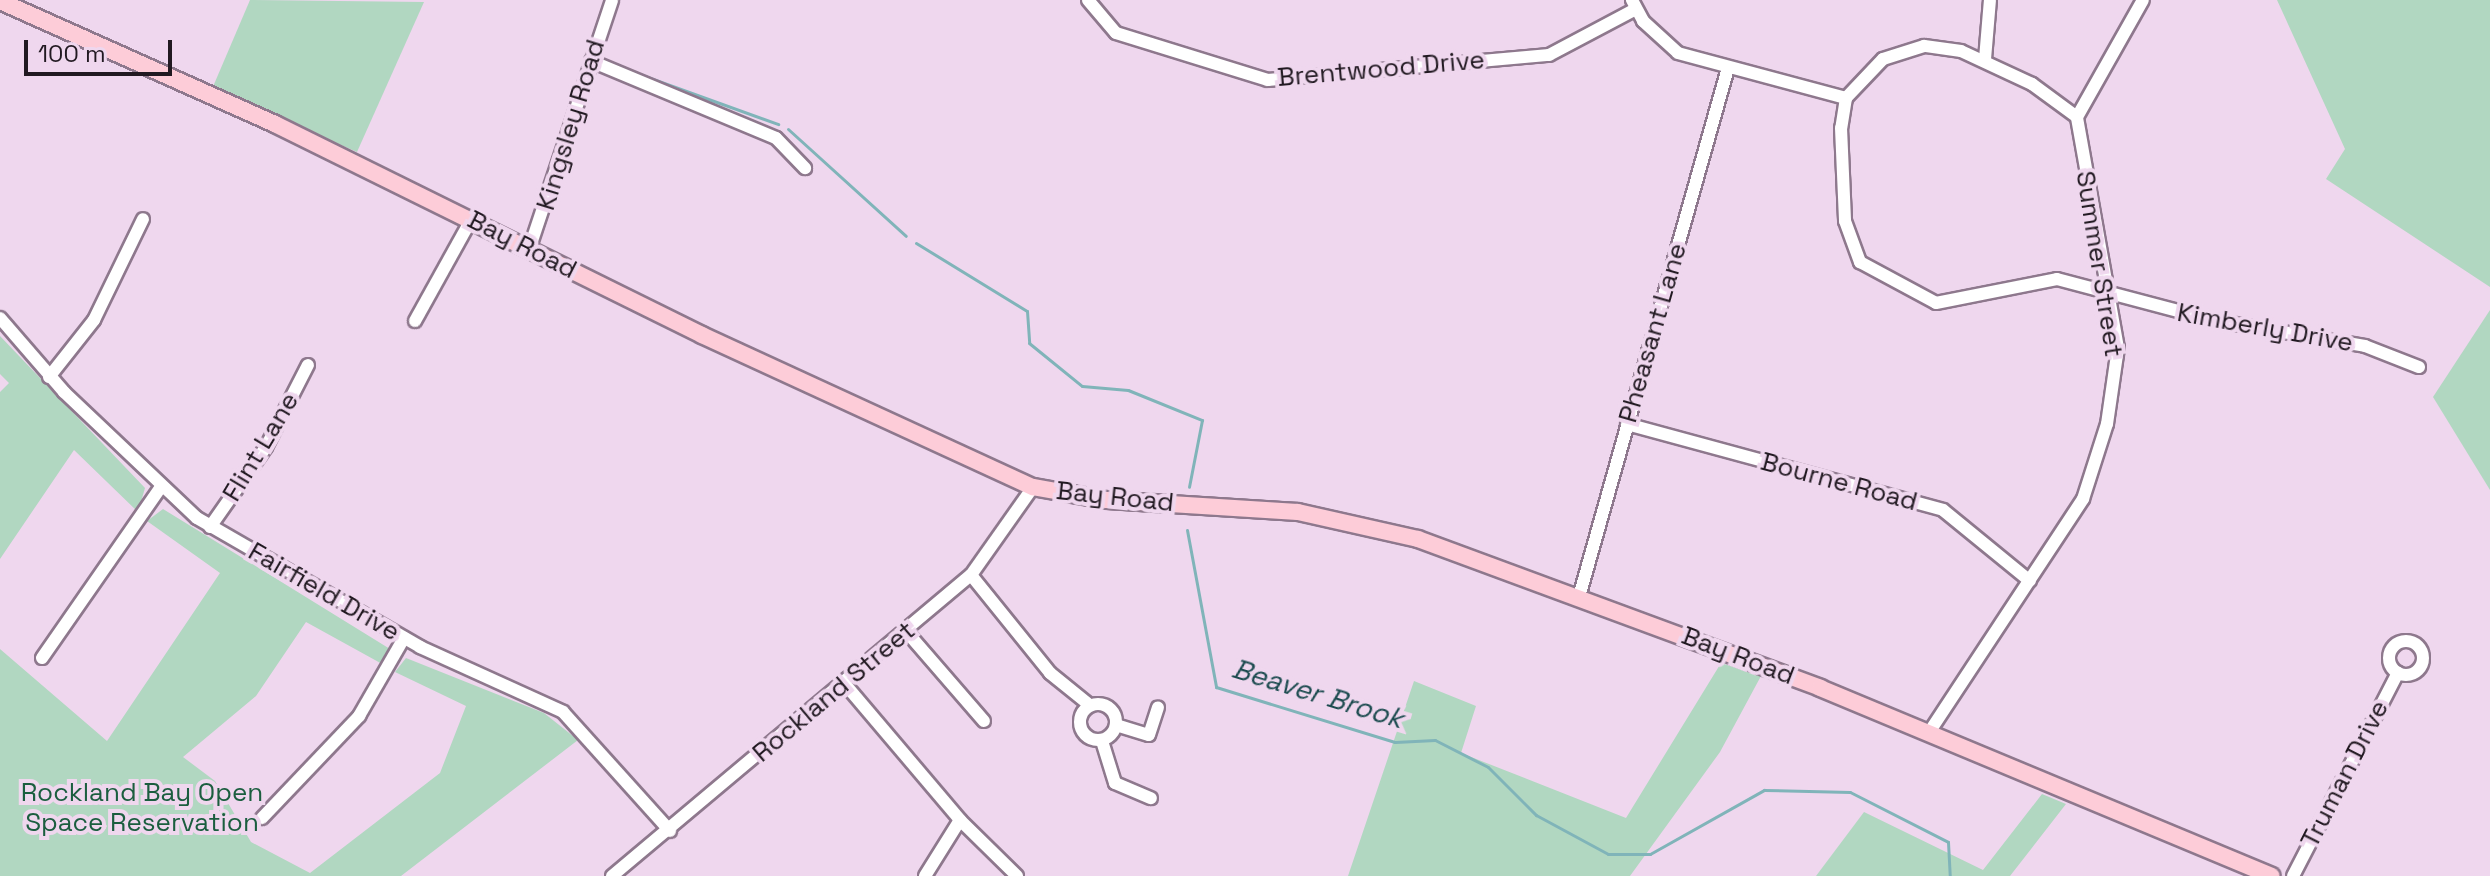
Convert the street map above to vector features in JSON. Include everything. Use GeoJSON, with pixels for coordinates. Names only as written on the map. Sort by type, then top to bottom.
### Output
{"type":"FeatureCollection","features":[{"type":"Feature","properties":{"kind":"main road","name":"Bay Road"},"geometry":{"type":"LineString","coordinates":[[0,1],[1033,487],[1358,522],[1579,597],[1928,734],[2271,876]]}},
{"type":"Feature","properties":{"kind":"street","name":"Kingsley Road"},"geometry":{"type":"LineString","coordinates":[[529,250],[612,0]]}},
{"type":"Feature","properties":{"kind":"street","name":"Brentwood Drive"},"geometry":{"type":"LineString","coordinates":[[1088,0],[1116,33],[1268,80],[1549,55],[1634,4]]}},
{"type":"Feature","properties":{"kind":"street"},"geometry":{"type":"LineString","coordinates":[[1985,59],[1990,0]]}},
{"type":"Feature","properties":{"kind":"street"},"geometry":{"type":"LineString","coordinates":[[1634,4],[1678,53],[1728,68],[1792,79],[1846,98],[1863,75],[1902,51],[1924,46],[1985,59],[2077,117],[2143,0]]}},
{"type":"Feature","properties":{"kind":"street"},"geometry":{"type":"LineString","coordinates":[[591,61],[776,138],[805,168]]}},
{"type":"Feature","properties":{"kind":"street","name":"Pheasant Lane"},"geometry":{"type":"LineString","coordinates":[[1579,597],[1728,68]]}},
{"type":"Feature","properties":{"kind":"street","name":"Kimberly Drive"},"geometry":{"type":"LineString","coordinates":[[1846,98],[1845,221],[1868,270],[1946,304],[2046,278],[2109,296],[2365,346],[2419,367]]}},
{"type":"Feature","properties":{"kind":"street","name":"Summer Street"},"geometry":{"type":"LineString","coordinates":[[1928,734],[2083,499],[2107,424],[2118,348],[2077,117]]}},
{"type":"Feature","properties":{"kind":"street"},"geometry":{"type":"LineString","coordinates":[[49,377],[94,320],[143,219]]}},
{"type":"Feature","properties":{"kind":"street"},"geometry":{"type":"LineString","coordinates":[[415,321],[471,220]]}},
{"type":"Feature","properties":{"kind":"street","name":"Fairfield Drive"},"geometry":{"type":"LineString","coordinates":[[0,318],[49,377],[161,487],[210,527],[404,638],[563,712],[670,831]]}},
{"type":"Feature","properties":{"kind":"street","name":"Flint Lane"},"geometry":{"type":"LineString","coordinates":[[210,527],[266,447],[308,365]]}},
{"type":"Feature","properties":{"kind":"street","name":"Bourne Road"},"geometry":{"type":"LineString","coordinates":[[1627,424],[1943,510],[2030,581]]}},
{"type":"Feature","properties":{"kind":"street"},"geometry":{"type":"LineString","coordinates":[[42,658],[161,487]]}},
{"type":"Feature","properties":{"kind":"street","name":"Rockland Street"},"geometry":{"type":"LineString","coordinates":[[612,876],[670,831],[971,575],[1033,487]]}},
{"type":"Feature","properties":{"kind":"street"},"geometry":{"type":"LineString","coordinates":[[971,575],[1050,673],[1087,703],[1109,709],[1116,725],[1149,735],[1158,707]]}},
{"type":"Feature","properties":{"kind":"street"},"geometry":{"type":"LineString","coordinates":[[906,631],[984,721]]}},
{"type":"Feature","properties":{"kind":"street"},"geometry":{"type":"LineString","coordinates":[[262,818],[359,716],[404,638]]}},
{"type":"Feature","properties":{"kind":"street","name":"Truman Drive"},"geometry":{"type":"LineString","coordinates":[[2293,876],[2398,673]]}},
{"type":"Feature","properties":{"kind":"street"},"geometry":{"type":"LineString","coordinates":[[844,683],[960,820],[1017,876]]}},
{"type":"Feature","properties":{"kind":"street"},"geometry":{"type":"LineString","coordinates":[[1087,703],[1082,727],[1102,741],[1115,783],[1151,798]]}},
{"type":"Feature","properties":{"kind":"street"},"geometry":{"type":"LineString","coordinates":[[1102,741],[1116,725]]}},
{"type":"Feature","properties":{"kind":"street"},"geometry":{"type":"LineString","coordinates":[[925,876],[960,820]]}},
{"type":"Feature","properties":{"kind":"green space"},"geometry":{"type":"Polygon","coordinates":[[[250,0],[424,2],[357,152],[212,89],[250,0]]]}},
{"type":"Feature","properties":{"kind":"green space"},"geometry":{"type":"Polygon","coordinates":[[[2277,0],[2490,0],[2490,287],[2326,179],[2345,149],[2277,0]]]}},
{"type":"Feature","properties":{"kind":"green space"},"geometry":{"type":"Polygon","coordinates":[[[2490,310],[2490,490],[2433,397],[2490,310]]]}},
{"type":"Feature","properties":{"kind":"green space"},"geometry":{"type":"Polygon","coordinates":[[[0,336],[145,488],[138,512],[74,450],[0,559],[0,392],[9,383],[0,374],[0,336]]]}},
{"type":"Feature","properties":{"kind":"green space","name":"Rockland Bay Open Space Reservation"},"geometry":{"type":"Polygon","coordinates":[[[163,509],[390,649],[384,665],[306,622],[256,696],[183,757],[215,781],[251,842],[310,873],[440,773],[466,706],[395,672],[406,658],[544,713],[578,740],[401,876],[0,876],[0,649],[107,741],[220,573],[147,521],[163,509]]]}},
{"type":"Feature","properties":{"kind":"green space"},"geometry":{"type":"Polygon","coordinates":[[[1721,663],[1761,676],[1720,752],[1630,876],[1348,876],[1414,681],[1476,706],[1461,753],[1626,818],[1721,663]]]}},
{"type":"Feature","properties":{"kind":"green space"},"geometry":{"type":"Polygon","coordinates":[[[2042,794],[2066,804],[2010,876],[1816,876],[1864,812],[1983,870],[2042,794]]]}},
{"type":"Feature","properties":{"kind":"waterway","name":"Beaver Brook"},"geometry":{"type":"LineString","coordinates":[[639,74],[778,124]]}},
{"type":"Feature","properties":{"kind":"waterway","name":"Beaver Brook"},"geometry":{"type":"LineString","coordinates":[[788,129],[906,236]]}},
{"type":"Feature","properties":{"kind":"waterway","name":"Beaver Brook"},"geometry":{"type":"LineString","coordinates":[[916,243],[1027,311],[1029,343],[1082,386],[1128,390],[1202,420],[1189,487]]}},
{"type":"Feature","properties":{"kind":"waterway","name":"Beaver Brook"},"geometry":{"type":"LineString","coordinates":[[1187,530],[1216,687],[1395,742],[1435,740],[1488,767],[1536,815],[1608,854],[1650,854],[1764,790],[1850,792],[1948,842],[1950,876]]}}]}
